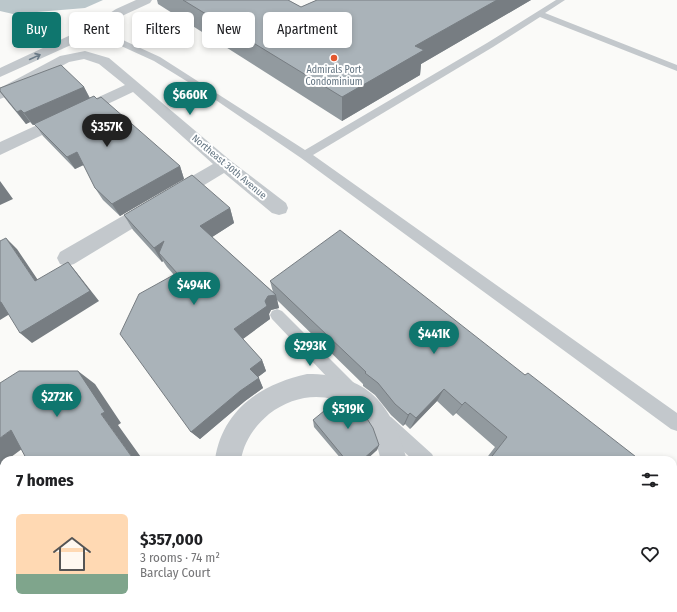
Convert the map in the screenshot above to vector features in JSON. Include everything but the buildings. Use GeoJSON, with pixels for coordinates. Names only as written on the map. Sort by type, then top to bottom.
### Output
{"type":"FeatureCollection","features":[{"type":"Feature","properties":{"kind":"street"},"geometry":{"type":"LineString","coordinates":[[98,12],[123,0]]}},
{"type":"Feature","properties":{"kind":"street"},"geometry":{"type":"LineString","coordinates":[[120,12],[146,0]]}},
{"type":"Feature","properties":{"kind":"street"},"geometry":{"type":"LineString","coordinates":[[0,73],[69,41]]}},
{"type":"Feature","properties":{"kind":"street","name":"Northeast 30th Avenue"},"geometry":{"type":"LineString","coordinates":[[0,94],[65,59],[85,56],[104,61],[136,86],[225,166],[279,208]]}},
{"type":"Feature","properties":{"kind":"street"},"geometry":{"type":"LineString","coordinates":[[0,150],[136,86]]}},
{"type":"Feature","properties":{"kind":"street"},"geometry":{"type":"LineString","coordinates":[[67,258],[225,166]]}},
{"type":"Feature","properties":{"kind":"street"},"geometry":{"type":"LineString","coordinates":[[229,456],[235,435],[247,417],[263,402],[281,391],[301,385],[321,385],[341,389],[367,407],[388,436],[393,456]]}},
{"type":"Feature","properties":{"kind":"lane"},"geometry":{"type":"LineString","coordinates":[[305,155],[562,0]]}},
{"type":"Feature","properties":{"kind":"lane"},"geometry":{"type":"LineString","coordinates":[[540,14],[677,68]]}},
{"type":"Feature","properties":{"kind":"lane"},"geometry":{"type":"LineString","coordinates":[[124,44],[157,59],[204,88],[305,155],[677,423]]}},
{"type":"Feature","properties":{"kind":"lane"},"geometry":{"type":"LineString","coordinates":[[277,315],[367,407],[422,456]]}},
{"type":"Feature","properties":{"kind":"shaded area"},"geometry":{"type":"Polygon","coordinates":[[[0,0],[103,0],[85,8],[37,12],[12,12],[12,14],[0,11],[0,0]]]}},
{"type":"Feature","properties":{"kind":"place","name":"Admirals Port Condominium"},"geometry":{"type":"Point","coordinates":[334,58]}}]}
